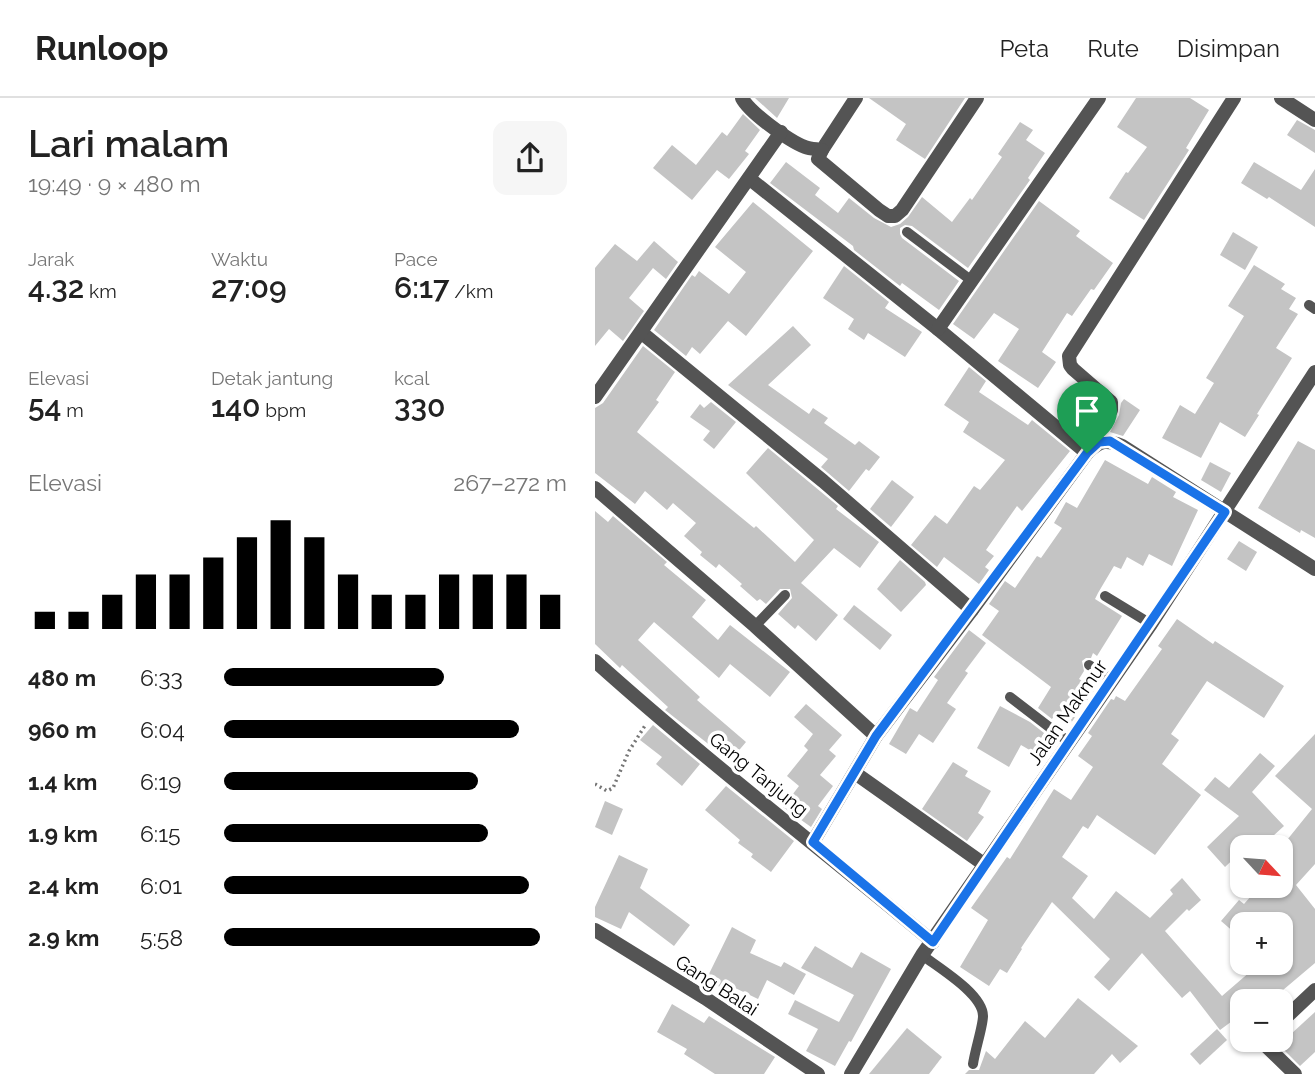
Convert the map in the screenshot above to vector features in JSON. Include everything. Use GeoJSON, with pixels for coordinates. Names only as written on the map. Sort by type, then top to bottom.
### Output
{"type":"FeatureCollection","features":[{"type":"Feature","properties":{"kind":"street"},"geometry":{"type":"LineString","coordinates":[[742,98],[747,107],[781,132],[807,148],[821,150]]}},
{"type":"Feature","properties":{"kind":"street"},"geometry":{"type":"LineString","coordinates":[[856,98],[821,150],[818,159],[888,216],[895,216],[902,210],[977,98]]}},
{"type":"Feature","properties":{"kind":"street"},"geometry":{"type":"LineString","coordinates":[[938,329],[1099,98]]}},
{"type":"Feature","properties":{"kind":"street"},"geometry":{"type":"LineString","coordinates":[[813,842],[876,736],[1087,453],[1111,410],[1111,402],[1073,369],[1069,356],[1234,98]]}},
{"type":"Feature","properties":{"kind":"street"},"geometry":{"type":"LineString","coordinates":[[1281,98],[1315,120]]}},
{"type":"Feature","properties":{"kind":"street"},"geometry":{"type":"LineString","coordinates":[[595,397],[781,132]]}},
{"type":"Feature","properties":{"kind":"street"},"geometry":{"type":"LineString","coordinates":[[750,179],[938,329],[1087,453]]}},
{"type":"Feature","properties":{"kind":"street"},"geometry":{"type":"LineString","coordinates":[[642,333],[823,481],[972,610]]}},
{"type":"Feature","properties":{"kind":"street","name":"Jalan Makmur"},"geometry":{"type":"LineString","coordinates":[[851,1074],[922,955],[1151,624],[1315,372]]}},
{"type":"Feature","properties":{"kind":"street"},"geometry":{"type":"LineString","coordinates":[[1087,453],[1099,442],[1110,441],[1315,569]]}},
{"type":"Feature","properties":{"kind":"street"},"geometry":{"type":"LineString","coordinates":[[595,488],[755,626],[876,736]]}},
{"type":"Feature","properties":{"kind":"street","name":"Gang Tanjung"},"geometry":{"type":"LineString","coordinates":[[595,661],[736,783],[813,842],[933,942]]}},
{"type":"Feature","properties":{"kind":"street"},"geometry":{"type":"LineString","coordinates":[[855,773],[985,864]]}},
{"type":"Feature","properties":{"kind":"street","name":"Gang Balai"},"geometry":{"type":"LineString","coordinates":[[595,930],[705,998],[818,1074]]}},
{"type":"Feature","properties":{"kind":"street"},"geometry":{"type":"LineString","coordinates":[[1293,1011],[1315,990]]}},
{"type":"Feature","properties":{"kind":"street"},"geometry":{"type":"LineString","coordinates":[[1272,1052],[1295,1074]]}},
{"type":"Feature","properties":{"kind":"lane"},"geometry":{"type":"LineString","coordinates":[[907,232],[971,281]]}},
{"type":"Feature","properties":{"kind":"lane"},"geometry":{"type":"LineString","coordinates":[[755,626],[785,595]]}},
{"type":"Feature","properties":{"kind":"lane"},"geometry":{"type":"LineString","coordinates":[[1105,596],[1151,624]]}},
{"type":"Feature","properties":{"kind":"lane"},"geometry":{"type":"LineString","coordinates":[[1089,665],[1113,680]]}},
{"type":"Feature","properties":{"kind":"lane"},"geometry":{"type":"LineString","coordinates":[[1010,697],[1069,743]]}},
{"type":"Feature","properties":{"kind":"lane"},"geometry":{"type":"LineString","coordinates":[[922,955],[970,992],[982,1006],[983,1018],[973,1064]]}},
{"type":"Feature","properties":{"kind":"path"},"geometry":{"type":"LineString","coordinates":[[595,784],[607,791],[613,788],[629,751],[653,713]]}},
{"type":"Feature","properties":{"kind":"building"},"geometry":{"type":"Polygon","coordinates":[[[755,98],[789,98],[777,118],[755,98]]]}},
{"type":"Feature","properties":{"kind":"building"},"geometry":{"type":"Polygon","coordinates":[[[869,98],[965,98],[925,159],[896,140],[906,124],[869,98]]]}},
{"type":"Feature","properties":{"kind":"building"},"geometry":{"type":"Polygon","coordinates":[[[1136,98],[1190,98],[1209,110],[1186,148],[1189,150],[1144,220],[1109,198],[1147,147],[1117,127],[1136,98]]]}},
{"type":"Feature","properties":{"kind":"building"},"geometry":{"type":"Polygon","coordinates":[[[743,114],[760,130],[745,151],[749,154],[729,179],[717,170],[692,200],[653,168],[672,145],[696,165],[722,132],[727,136],[743,114]]]}},
{"type":"Feature","properties":{"kind":"building"},"geometry":{"type":"Polygon","coordinates":[[[1297,120],[1315,130],[1315,153],[1287,135],[1297,120]]]}},
{"type":"Feature","properties":{"kind":"building"},"geometry":{"type":"Polygon","coordinates":[[[1020,122],[1033,130],[1026,140],[1045,153],[1028,178],[1030,180],[968,268],[912,226],[905,225],[900,228],[902,238],[959,281],[939,310],[902,283],[900,286],[854,250],[853,246],[770,183],[786,162],[820,188],[815,195],[838,213],[849,198],[874,218],[891,227],[908,217],[922,197],[952,222],[970,198],[972,200],[1002,157],[998,154],[1020,122]]]}},
{"type":"Feature","properties":{"kind":"building"},"geometry":{"type":"Polygon","coordinates":[[[1254,162],[1301,190],[1315,169],[1315,227],[1269,197],[1267,199],[1241,183],[1254,162]]]}},
{"type":"Feature","properties":{"kind":"building"},"geometry":{"type":"Polygon","coordinates":[[[1039,201],[1080,231],[1076,236],[1113,263],[1072,316],[1067,313],[1042,352],[1056,362],[1038,388],[998,361],[1019,329],[994,313],[974,339],[953,324],[1039,201]]]}},
{"type":"Feature","properties":{"kind":"building"},"geometry":{"type":"Polygon","coordinates":[[[753,202],[813,251],[746,336],[728,321],[700,354],[692,347],[686,356],[654,330],[692,275],[695,277],[699,271],[729,294],[746,272],[715,247],[753,202]]]}},
{"type":"Feature","properties":{"kind":"building"},"geometry":{"type":"Polygon","coordinates":[[[1233,232],[1258,247],[1245,270],[1220,255],[1233,232]]]}},
{"type":"Feature","properties":{"kind":"building"},"geometry":{"type":"Polygon","coordinates":[[[654,241],[678,262],[666,279],[653,268],[629,298],[644,311],[623,341],[609,329],[595,346],[595,268],[615,244],[637,261],[654,241]]]}},
{"type":"Feature","properties":{"kind":"building"},"geometry":{"type":"Polygon","coordinates":[[[1254,265],[1285,284],[1281,289],[1296,298],[1289,309],[1298,314],[1276,348],[1292,358],[1245,437],[1220,422],[1201,458],[1162,438],[1180,405],[1195,414],[1214,383],[1206,378],[1244,316],[1228,306],[1254,265]]]}},
{"type":"Feature","properties":{"kind":"building"},"geometry":{"type":"Polygon","coordinates":[[[844,266],[889,302],[885,308],[922,332],[905,357],[868,333],[864,340],[848,329],[854,319],[823,298],[844,266]]]}},
{"type":"Feature","properties":{"kind":"building"},"geometry":{"type":"Polygon","coordinates":[[[793,326],[811,345],[768,385],[809,414],[813,408],[828,418],[824,423],[855,445],[859,441],[880,457],[869,471],[866,469],[849,491],[821,467],[828,459],[728,385],[793,326]]]}},
{"type":"Feature","properties":{"kind":"building"},"geometry":{"type":"Polygon","coordinates":[[[643,346],[675,372],[656,400],[659,402],[637,432],[754,528],[756,526],[795,562],[814,540],[746,473],[768,448],[838,506],[836,509],[879,542],[860,568],[834,548],[801,583],[838,615],[816,641],[798,625],[795,629],[778,614],[792,598],[790,589],[780,589],[766,604],[760,599],[757,601],[719,564],[716,568],[700,555],[702,552],[684,536],[696,523],[673,503],[667,510],[645,491],[635,504],[595,473],[595,408],[603,403],[643,346]]]}},
{"type":"Feature","properties":{"kind":"building"},"geometry":{"type":"Polygon","coordinates":[[[969,367],[986,381],[979,392],[1028,425],[1032,420],[1070,451],[1022,511],[1017,506],[986,550],[994,556],[985,567],[989,570],[979,584],[944,557],[937,567],[911,545],[935,515],[947,524],[974,486],[980,490],[1005,460],[963,432],[969,422],[944,405],[969,367]]]}},
{"type":"Feature","properties":{"kind":"building"},"geometry":{"type":"Polygon","coordinates":[[[1124,399],[1140,410],[1123,436],[1110,432],[1124,399]]]}},
{"type":"Feature","properties":{"kind":"building"},"geometry":{"type":"Polygon","coordinates":[[[711,402],[736,422],[714,449],[703,440],[710,431],[690,417],[700,404],[704,408],[711,402]]]}},
{"type":"Feature","properties":{"kind":"building"},"geometry":{"type":"Polygon","coordinates":[[[1298,441],[1315,450],[1315,538],[1301,530],[1300,533],[1258,508],[1298,441]]]}},
{"type":"Feature","properties":{"kind":"building"},"geometry":{"type":"Polygon","coordinates":[[[1105,460],[1148,484],[1152,477],[1176,492],[1173,497],[1198,510],[1172,566],[1149,554],[1143,566],[1127,557],[1121,569],[1114,566],[1095,599],[1122,616],[1097,656],[1093,653],[1091,658],[1082,661],[1084,671],[1079,679],[1095,689],[1071,723],[1056,713],[1052,719],[1038,708],[1051,687],[982,635],[999,611],[989,604],[1005,581],[1015,588],[1037,556],[1041,558],[1062,528],[1054,523],[1066,502],[1077,508],[1105,460]]]}},
{"type":"Feature","properties":{"kind":"building"},"geometry":{"type":"Polygon","coordinates":[[[1210,462],[1231,473],[1221,492],[1201,480],[1210,462]]]}},
{"type":"Feature","properties":{"kind":"building"},"geometry":{"type":"Polygon","coordinates":[[[892,480],[914,497],[891,527],[870,509],[892,480]]]}},
{"type":"Feature","properties":{"kind":"building"},"geometry":{"type":"Polygon","coordinates":[[[595,511],[608,522],[613,516],[667,562],[664,565],[706,600],[692,617],[718,640],[730,625],[790,672],[770,697],[730,664],[719,678],[654,622],[638,640],[700,697],[697,700],[746,742],[730,761],[665,710],[668,707],[595,644],[595,511]]]}},
{"type":"Feature","properties":{"kind":"building"},"geometry":{"type":"Polygon","coordinates":[[[1239,541],[1257,552],[1246,571],[1227,559],[1239,541]]]}},
{"type":"Feature","properties":{"kind":"building"},"geometry":{"type":"Polygon","coordinates":[[[900,560],[926,585],[901,612],[877,589],[900,560]]]}},
{"type":"Feature","properties":{"kind":"building"},"geometry":{"type":"Polygon","coordinates":[[[854,605],[892,635],[880,650],[843,619],[854,605]]]}},
{"type":"Feature","properties":{"kind":"building"},"geometry":{"type":"Polygon","coordinates":[[[1177,619],[1284,686],[1264,718],[1207,681],[1171,734],[1179,740],[1162,764],[1201,795],[1155,855],[1097,815],[1088,829],[1083,826],[1062,857],[1088,876],[1072,898],[1094,919],[1116,891],[1150,918],[1173,894],[1170,890],[1182,878],[1201,900],[1189,911],[1187,909],[1165,931],[1222,996],[1230,989],[1230,1023],[1220,1030],[1190,991],[1182,998],[1142,953],[1109,991],[1094,977],[1110,959],[1052,902],[1007,973],[1000,969],[989,986],[960,967],[988,920],[971,908],[1007,857],[1010,859],[1054,789],[1071,800],[1093,767],[1078,756],[1092,736],[1088,733],[1111,699],[1114,700],[1116,696],[1125,701],[1162,649],[1158,646],[1177,619]]]}},
{"type":"Feature","properties":{"kind":"building"},"geometry":{"type":"Polygon","coordinates":[[[969,630],[986,643],[965,671],[968,673],[947,703],[956,709],[933,743],[919,734],[906,754],[889,744],[910,708],[917,712],[938,680],[934,677],[969,630]]]}},
{"type":"Feature","properties":{"kind":"building"},"geometry":{"type":"Polygon","coordinates":[[[806,704],[842,735],[829,750],[836,756],[820,775],[833,786],[818,806],[822,809],[811,827],[783,807],[799,786],[787,776],[808,750],[804,746],[813,734],[794,717],[806,704]]]}},
{"type":"Feature","properties":{"kind":"building"},"geometry":{"type":"Polygon","coordinates":[[[1000,706],[1044,733],[1033,752],[1021,745],[1009,767],[977,748],[1000,706]]]}},
{"type":"Feature","properties":{"kind":"building"},"geometry":{"type":"Polygon","coordinates":[[[653,725],[700,764],[682,786],[656,764],[662,757],[640,740],[653,725]]]}},
{"type":"Feature","properties":{"kind":"building"},"geometry":{"type":"Polygon","coordinates":[[[1315,734],[1315,864],[1296,885],[1315,909],[1315,963],[1284,989],[1230,989],[1246,975],[1293,975],[1293,912],[1230,912],[1230,929],[1221,921],[1239,900],[1244,904],[1249,898],[1293,898],[1291,835],[1312,809],[1275,776],[1315,734]]]}},
{"type":"Feature","properties":{"kind":"building"},"geometry":{"type":"Polygon","coordinates":[[[1260,753],[1275,766],[1252,792],[1284,826],[1274,835],[1230,835],[1230,862],[1225,867],[1207,847],[1239,816],[1204,790],[1215,777],[1229,788],[1260,753]]]}},
{"type":"Feature","properties":{"kind":"building"},"geometry":{"type":"Polygon","coordinates":[[[953,762],[968,771],[965,776],[991,791],[978,813],[984,817],[967,841],[922,809],[953,762]]]}},
{"type":"Feature","properties":{"kind":"building"},"geometry":{"type":"Polygon","coordinates":[[[726,786],[794,841],[771,872],[751,857],[753,854],[738,843],[740,840],[705,810],[726,786]]]}},
{"type":"Feature","properties":{"kind":"building"},"geometry":{"type":"Polygon","coordinates":[[[605,801],[623,809],[612,835],[595,827],[605,801]]]}},
{"type":"Feature","properties":{"kind":"building"},"geometry":{"type":"Polygon","coordinates":[[[619,855],[648,869],[640,888],[690,925],[674,946],[629,912],[621,929],[595,917],[595,907],[619,855]]]}},
{"type":"Feature","properties":{"kind":"building"},"geometry":{"type":"Polygon","coordinates":[[[732,927],[756,940],[750,953],[781,967],[784,962],[806,974],[794,995],[767,980],[758,999],[729,985],[726,990],[706,980],[732,927]]]}},
{"type":"Feature","properties":{"kind":"building"},"geometry":{"type":"Polygon","coordinates":[[[815,946],[852,968],[861,952],[891,969],[835,1066],[806,1051],[818,1029],[788,1014],[795,1000],[839,1022],[854,995],[801,968],[815,946]]]}},
{"type":"Feature","properties":{"kind":"building"},"geometry":{"type":"Polygon","coordinates":[[[1078,998],[1138,1046],[1120,1063],[1112,1054],[1094,1074],[965,1074],[969,1070],[979,1070],[986,1051],[995,1059],[1025,1021],[1045,1038],[1078,998]]]}},
{"type":"Feature","properties":{"kind":"building"},"geometry":{"type":"Polygon","coordinates":[[[672,1004],[704,1023],[709,1016],[775,1057],[764,1074],[715,1074],[684,1054],[687,1049],[657,1032],[672,1004]]]}},
{"type":"Feature","properties":{"kind":"building"},"geometry":{"type":"Polygon","coordinates":[[[1315,1012],[1315,1052],[1300,1066],[1286,1052],[1293,1052],[1293,1032],[1315,1012]]]}},
{"type":"Feature","properties":{"kind":"building"},"geometry":{"type":"Polygon","coordinates":[[[907,1028],[942,1057],[929,1074],[869,1074],[907,1028]]]}},
{"type":"Feature","properties":{"kind":"building"},"geometry":{"type":"Polygon","coordinates":[[[1217,1029],[1227,1040],[1200,1065],[1190,1054],[1217,1029]]]}},
{"type":"Feature","properties":{"kind":"route"},"geometry":{"type":"LineString","coordinates":[[1110,441],[1122,446],[1225,512],[933,942],[813,842],[876,736],[1087,453],[1099,442],[1110,441]]}}]}
